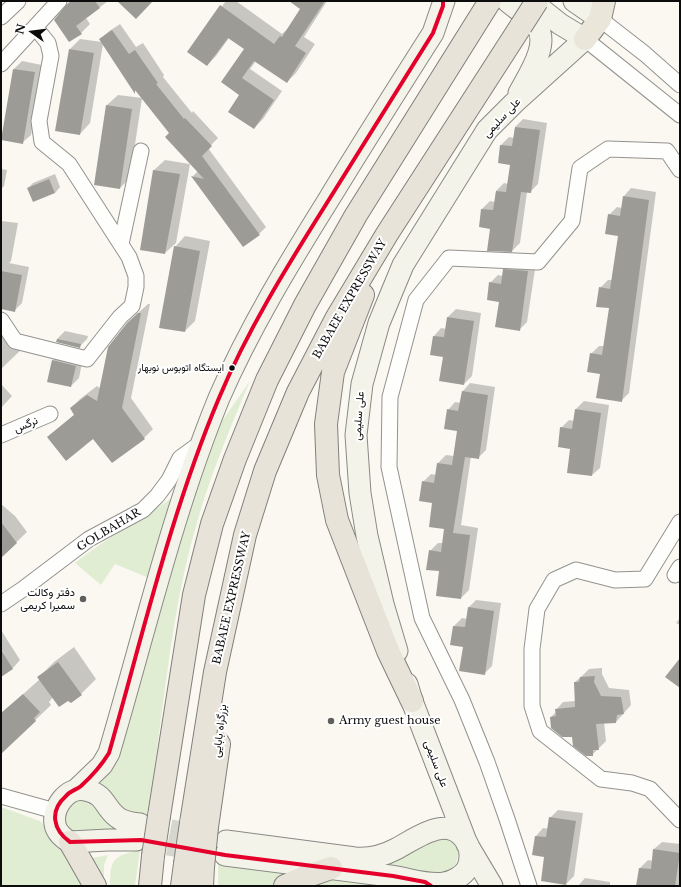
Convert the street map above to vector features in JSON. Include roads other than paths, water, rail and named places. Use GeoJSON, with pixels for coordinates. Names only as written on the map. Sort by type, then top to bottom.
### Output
{"type":"FeatureCollection","features":[{"type":"Feature","properties":{"kind":"highway","name":"BABAEE EXPRESSWAY"},"geometry":{"type":"LineString","coordinates":[[182,886],[208,854],[215,672],[245,535],[266,471],[298,392],[336,319],[387,234],[537,1]]}},
{"type":"Feature","properties":{"kind":"highway"},"geometry":{"type":"LineString","coordinates":[[150,886],[153,856],[194,596],[212,524],[235,459],[267,380],[305,305],[356,215],[495,2]]}},
{"type":"Feature","properties":{"kind":"highway"},"geometry":{"type":"LineString","coordinates":[[387,234],[333,372],[326,424],[328,475],[337,520],[388,652],[412,701]]}},
{"type":"Feature","properties":{"kind":"highway","name":"بزرگراه بابایی"},"geometry":{"type":"LineString","coordinates":[[208,854],[226,673],[231,595]]}},
{"type":"Feature","properties":{"kind":"highway"},"geometry":{"type":"LineString","coordinates":[[70,842],[95,886]]}},
{"type":"Feature","properties":{"kind":"highway"},"geometry":{"type":"LineString","coordinates":[[285,886],[331,868]]}},
{"type":"Feature","properties":{"kind":"main road"},"geometry":{"type":"LineString","coordinates":[[531,1],[560,24],[585,39]]}},
{"type":"Feature","properties":{"kind":"main road"},"geometry":{"type":"LineString","coordinates":[[574,1],[602,10]]}},
{"type":"Feature","properties":{"kind":"main road"},"geometry":{"type":"LineString","coordinates":[[495,2],[536,26],[541,36],[541,47],[514,103]]}},
{"type":"Feature","properties":{"kind":"main road"},"geometry":{"type":"LineString","coordinates":[[76,790],[102,765],[109,753],[174,525],[202,442],[220,397],[255,324],[303,240],[433,32],[443,3]]}},
{"type":"Feature","properties":{"kind":"main road","name":"علی سلیمی"},"geometry":{"type":"LineString","coordinates":[[492,886],[467,844],[412,701],[384,604],[366,529],[360,493],[356,435],[362,384],[379,323],[403,265],[487,130],[514,103],[585,39],[602,10]]}},
{"type":"Feature","properties":{"kind":"main road"},"geometry":{"type":"LineString","coordinates":[[82,789],[99,795],[117,817],[138,832],[108,840],[70,842],[66,840],[57,830],[55,824],[55,811],[66,795],[76,790],[82,789]]}},
{"type":"Feature","properties":{"kind":"main road"},"geometry":{"type":"LineString","coordinates":[[445,828],[458,832],[467,844],[470,857],[466,870],[457,879],[444,883],[428,884],[393,876],[208,854],[365,858],[382,855],[395,850],[432,830],[445,828]]}},
{"type":"Feature","properties":{"kind":"street"},"geometry":{"type":"LineString","coordinates":[[1,17],[18,1]]}},
{"type":"Feature","properties":{"kind":"street"},"geometry":{"type":"LineString","coordinates":[[1,64],[58,1]]}},
{"type":"Feature","properties":{"kind":"street"},"geometry":{"type":"LineString","coordinates":[[602,10],[645,54],[680,85]]}},
{"type":"Feature","properties":{"kind":"street"},"geometry":{"type":"LineString","coordinates":[[1,320],[15,341],[87,359],[120,317],[132,306],[136,287],[136,276],[130,257],[69,164],[42,142],[39,121],[51,56],[48,43],[35,27]]}},
{"type":"Feature","properties":{"kind":"street"},"geometry":{"type":"LineString","coordinates":[[585,39],[680,115]]}},
{"type":"Feature","properties":{"kind":"street"},"geometry":{"type":"LineString","coordinates":[[529,886],[508,819],[484,755],[462,700],[422,618],[389,467],[390,397],[416,300],[449,258],[538,262],[572,221],[580,168],[608,148],[667,151],[680,170]]}},
{"type":"Feature","properties":{"kind":"street"},"geometry":{"type":"LineString","coordinates":[[121,244],[141,151]]}},
{"type":"Feature","properties":{"kind":"street","name":"نرگس"},"geometry":{"type":"LineString","coordinates":[[1,435],[50,414]]}},
{"type":"Feature","properties":{"kind":"street","name":"GOLBAHAR"},"geometry":{"type":"LineString","coordinates":[[1,604],[89,540],[143,510],[157,496],[169,480],[180,458],[202,442]]}},
{"type":"Feature","properties":{"kind":"street"},"geometry":{"type":"LineString","coordinates":[[680,522],[645,579],[614,580],[576,570],[554,580],[537,609],[532,656],[532,706],[540,731],[601,779],[632,783],[650,789],[680,820]]}},
{"type":"Feature","properties":{"kind":"street"},"geometry":{"type":"LineString","coordinates":[[1,796],[55,811]]}},
{"type":"Feature","properties":{"kind":"tunnel"},"geometry":{"type":"LineString","coordinates":[[140,824],[207,837]]}},
{"type":"Feature","properties":{"kind":"tunnel"},"geometry":{"type":"LineString","coordinates":[[137,840],[205,851]]}},
{"type":"Feature","properties":{"kind":"place","name":"ایستگاه اتوبوس نوبهار"},"geometry":{"type":"Point","coordinates":[232,368]}},
{"type":"Feature","properties":{"kind":"place","name":"دفتر وکالت سمیرا کریمی"},"geometry":{"type":"Point","coordinates":[83,599]}},
{"type":"Feature","properties":{"kind":"place","name":"Army guest house"},"geometry":{"type":"Point","coordinates":[331,721]}}]}
